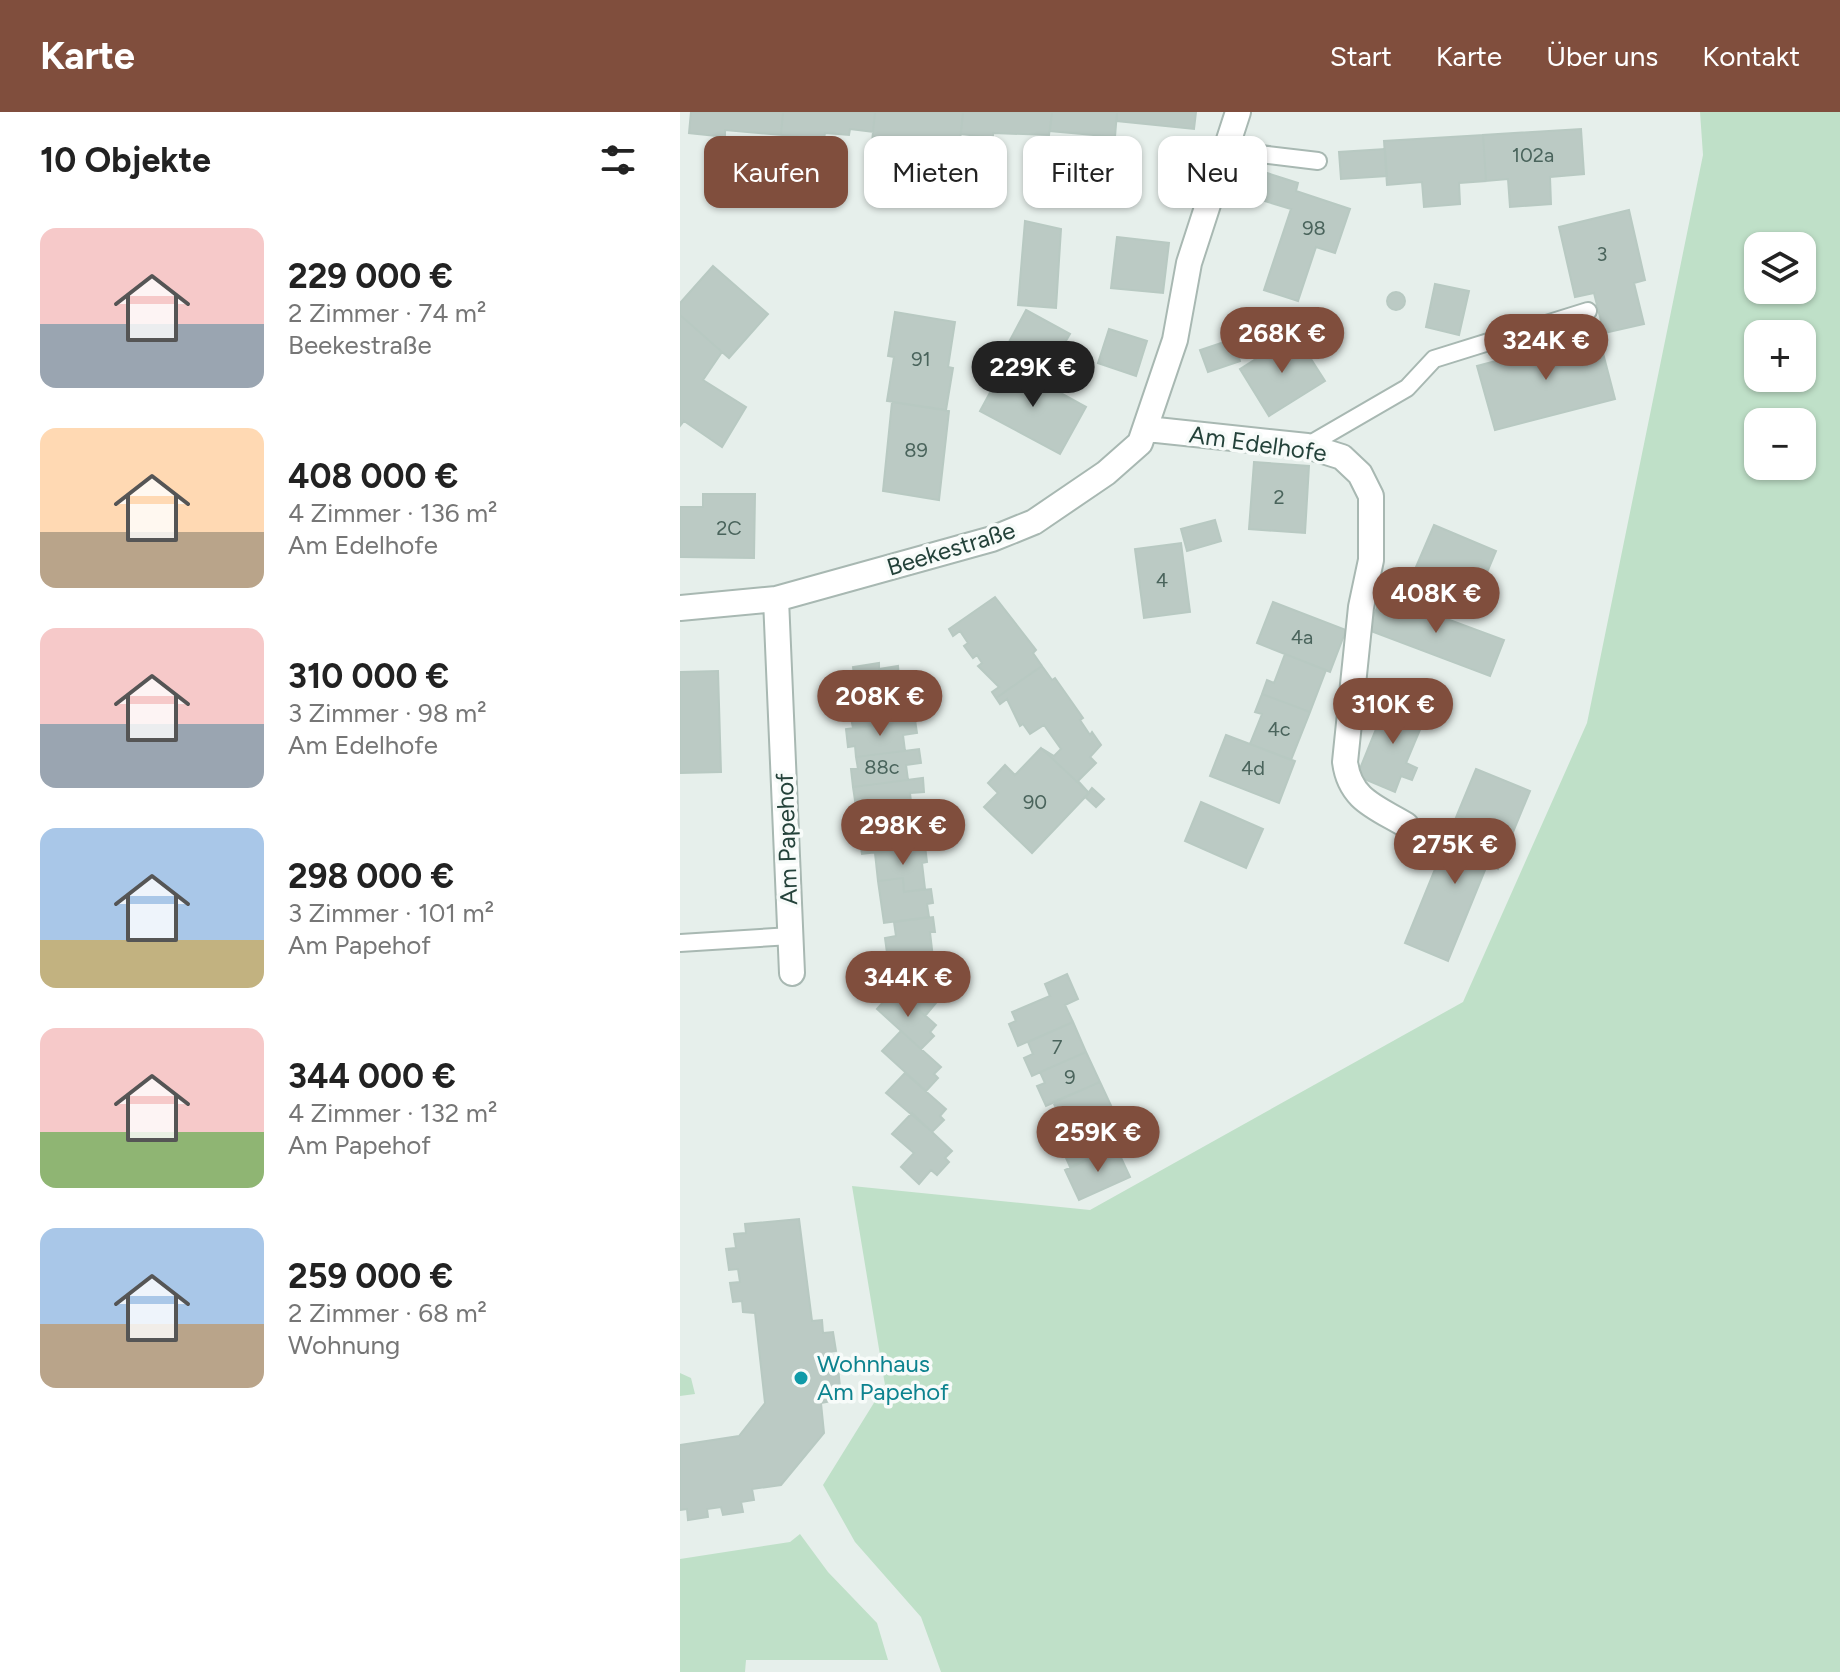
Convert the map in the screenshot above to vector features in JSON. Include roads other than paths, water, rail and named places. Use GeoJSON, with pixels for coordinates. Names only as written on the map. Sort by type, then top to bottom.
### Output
{"type":"FeatureCollection","features":[{"type":"Feature","properties":{"kind":"street","name":"Beekestraße"},"geometry":{"type":"LineString","coordinates":[[1231,136],[1238,112]]}},
{"type":"Feature","properties":{"kind":"street","name":"Beekestraße"},"geometry":{"type":"LineString","coordinates":[[680,608],[776,599],[992,539],[1034,522],[1106,473],[1140,443],[1147,429],[1175,340],[1189,263],[1207,208]]}},
{"type":"Feature","properties":{"kind":"street","name":"Am Edelhofe"},"geometry":{"type":"LineString","coordinates":[[1147,429],[1307,446],[1342,457],[1360,474],[1371,496],[1371,560],[1361,607],[1345,762],[1348,783],[1360,797],[1406,825]]}},
{"type":"Feature","properties":{"kind":"street","name":"Am Papehof"},"geometry":{"type":"LineString","coordinates":[[776,599],[792,973]]}},
{"type":"Feature","properties":{"kind":"lane"},"geometry":{"type":"LineString","coordinates":[[1267,155],[1318,161]]}},
{"type":"Feature","properties":{"kind":"lane"},"geometry":{"type":"LineString","coordinates":[[1307,446],[1407,388],[1434,359],[1588,311]]}},
{"type":"Feature","properties":{"kind":"lane","name":"Am Papehof"},"geometry":{"type":"LineString","coordinates":[[680,943],[791,936]]}},
{"type":"Feature","properties":{"kind":"place","name":"Wohnhaus Am Papehof"},"geometry":{"type":"Point","coordinates":[801,1378]}}]}
